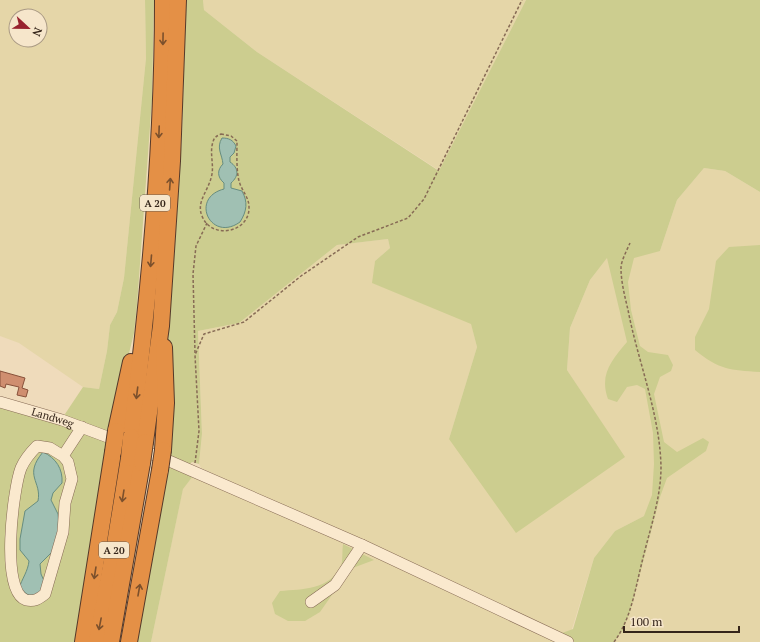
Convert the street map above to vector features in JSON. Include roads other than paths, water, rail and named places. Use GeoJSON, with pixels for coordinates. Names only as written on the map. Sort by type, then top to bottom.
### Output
{"type":"FeatureCollection","features":[{"type":"Feature","properties":{"kind":"highway","name":"A 20"},"geometry":{"type":"LineString","coordinates":[[138,440],[158,159],[163,0]]}},
{"type":"Feature","properties":{"kind":"highway","name":"A 20"},"geometry":{"type":"LineString","coordinates":[[111,642],[138,440],[161,326],[172,154],[178,0]]}},
{"type":"Feature","properties":{"kind":"highway"},"geometry":{"type":"LineString","coordinates":[[83,642],[113,452],[111,434],[137,331],[146,313]]}},
{"type":"Feature","properties":{"kind":"highway"},"geometry":{"type":"LineString","coordinates":[[129,642],[163,450],[166,389],[164,344],[161,326]]}},
{"type":"Feature","properties":{"kind":"highway","name":"A 20"},"geometry":{"type":"LineString","coordinates":[[97,642],[115,544],[135,460]]}},
{"type":"Feature","properties":{"kind":"highway"},"geometry":{"type":"LineString","coordinates":[[79,642],[86,626]]}},
{"type":"Feature","properties":{"kind":"street","name":"Landweg"},"geometry":{"type":"LineString","coordinates":[[0,402],[82,427],[111,434],[362,545],[568,642]]}},
{"type":"Feature","properties":{"kind":"street"},"geometry":{"type":"LineString","coordinates":[[63,456],[82,427]]}},
{"type":"Feature","properties":{"kind":"street"},"geometry":{"type":"LineString","coordinates":[[37,446],[50,448],[63,456],[68,462],[72,479],[65,503],[64,532],[45,594],[38,600],[30,601],[22,599],[16,593],[12,581],[10,530],[21,469],[28,454],[37,446]]}},
{"type":"Feature","properties":{"kind":"street"},"geometry":{"type":"LineString","coordinates":[[311,602],[335,585],[362,545]]}}]}
